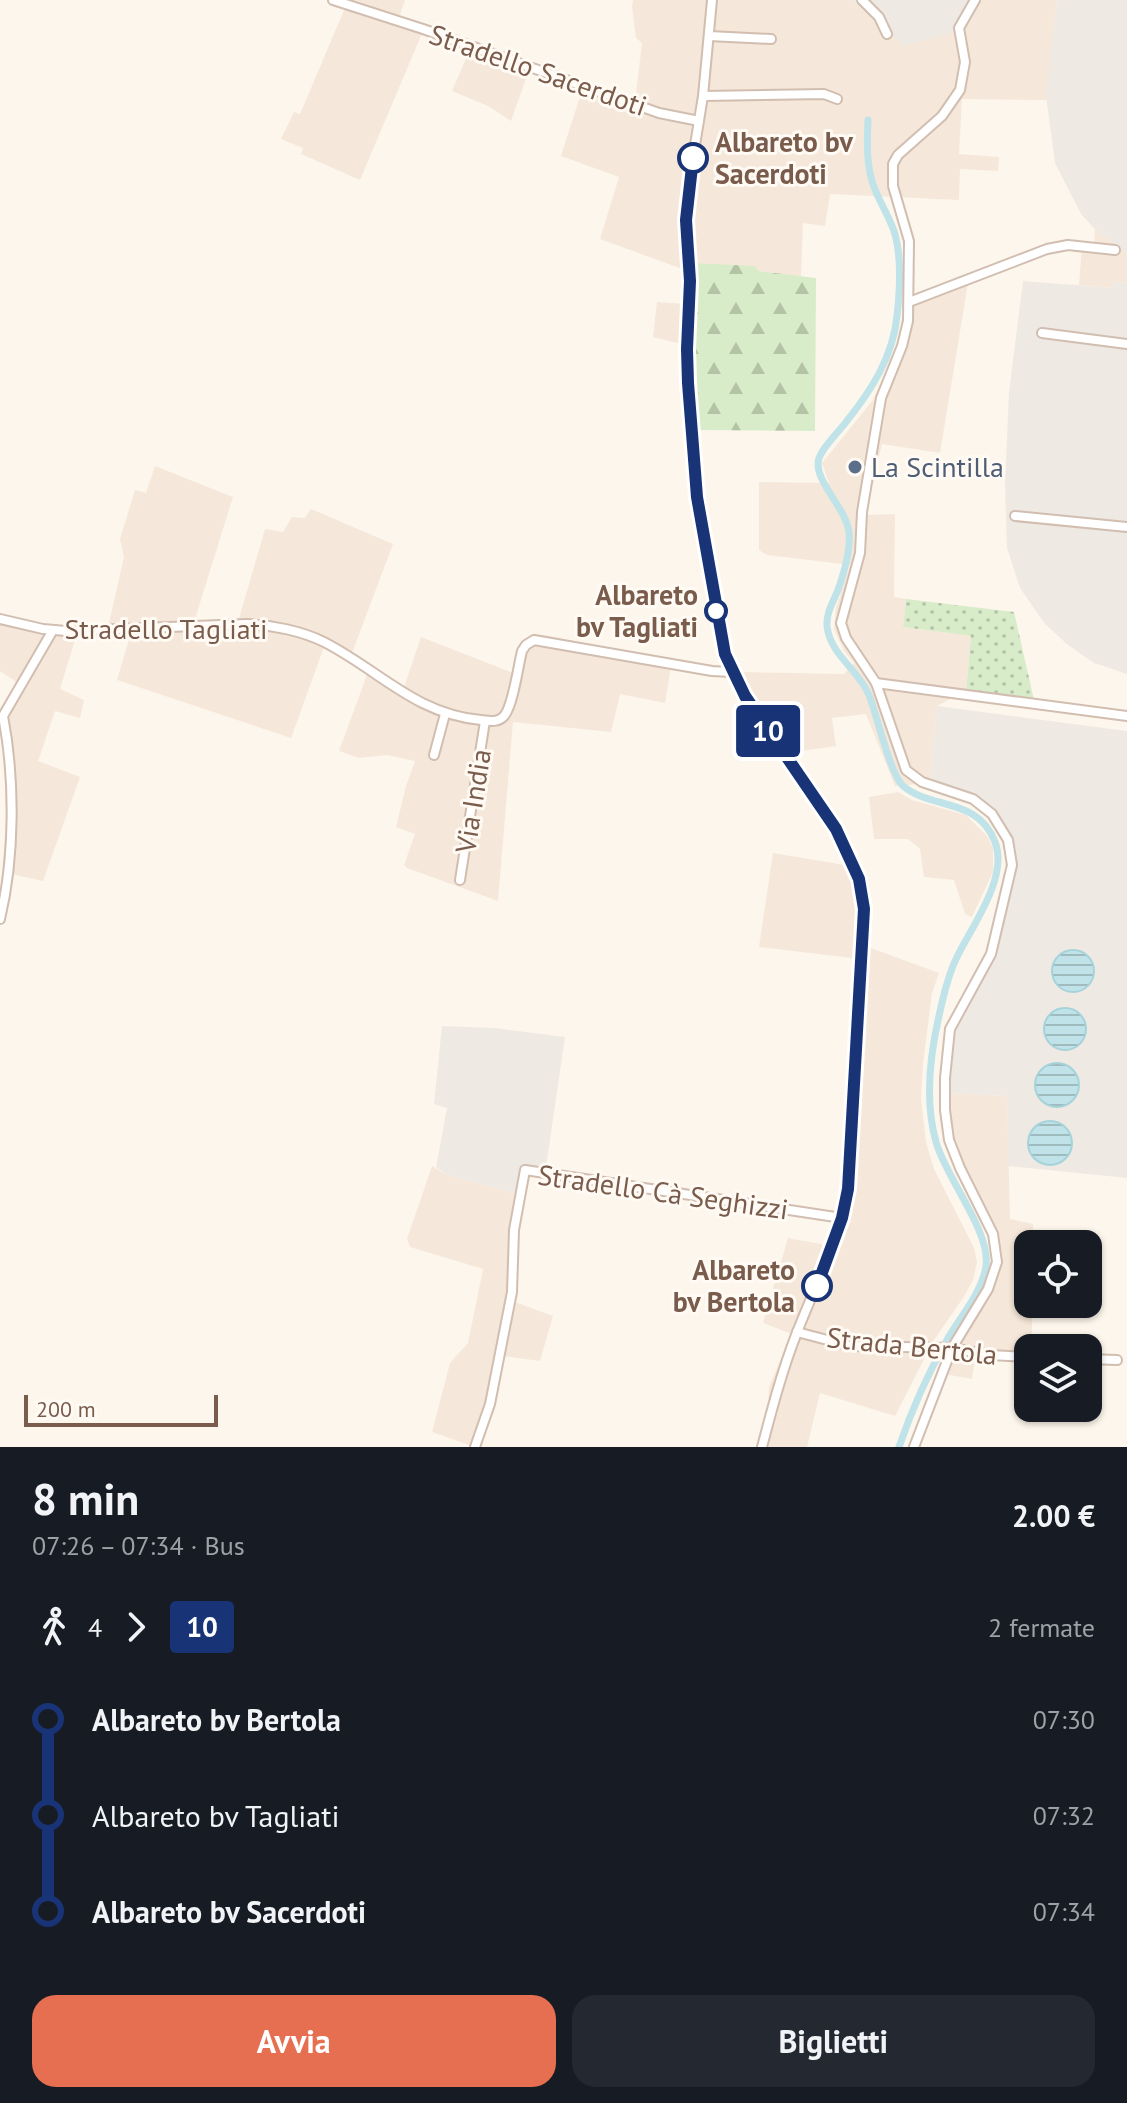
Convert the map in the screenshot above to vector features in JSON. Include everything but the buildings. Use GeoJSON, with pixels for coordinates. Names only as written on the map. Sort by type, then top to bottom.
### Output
{"type":"FeatureCollection","features":[{"type":"Feature","properties":{"kind":"street","name":"Stradello Sacerdoti"},"geometry":{"type":"LineString","coordinates":[[333,0],[659,113],[699,121]]}},
{"type":"Feature","properties":{"kind":"street"},"geometry":{"type":"LineString","coordinates":[[712,0],[703,96],[687,203],[690,281],[687,349],[697,497],[716,611],[731,672],[755,713],[836,829],[853,863],[863,893],[863,960],[848,1189],[826,1268],[782,1372],[762,1447]]}},
{"type":"Feature","properties":{"kind":"street"},"geometry":{"type":"LineString","coordinates":[[862,0],[879,17],[887,34]]}},
{"type":"Feature","properties":{"kind":"street"},"geometry":{"type":"LineString","coordinates":[[914,1447],[952,1348],[996,1270],[997,1255],[990,1224],[949,1140],[945,1102],[947,1048],[954,1018],[994,947],[1011,871],[1011,858],[1002,829],[982,805],[968,797],[922,782],[906,770],[876,683],[843,633],[841,617],[860,553],[862,512],[881,398],[902,346],[909,302],[909,241],[893,186],[893,164],[898,155],[942,116],[960,90],[965,62],[959,28],[975,0]]}},
{"type":"Feature","properties":{"kind":"street"},"geometry":{"type":"LineString","coordinates":[[709,36],[771,39]]}},
{"type":"Feature","properties":{"kind":"street"},"geometry":{"type":"LineString","coordinates":[[703,96],[824,94],[837,99]]}},
{"type":"Feature","properties":{"kind":"street"},"geometry":{"type":"LineString","coordinates":[[909,302],[1047,249],[1068,245],[1115,250]]}},
{"type":"Feature","properties":{"kind":"street"},"geometry":{"type":"LineString","coordinates":[[1042,333],[1127,344]]}},
{"type":"Feature","properties":{"kind":"street"},"geometry":{"type":"LineString","coordinates":[[1015,516],[1127,527]]}},
{"type":"Feature","properties":{"kind":"street","name":"Stradello Tagliati"},"geometry":{"type":"LineString","coordinates":[[0,619],[53,630],[247,624],[274,627],[323,642],[415,701],[445,714],[485,721]]}},
{"type":"Feature","properties":{"kind":"street"},"geometry":{"type":"LineString","coordinates":[[0,919],[12,803],[10,751],[3,716],[53,630]]}},
{"type":"Feature","properties":{"kind":"street"},"geometry":{"type":"LineString","coordinates":[[485,721],[496,721],[506,713],[522,651],[534,640],[731,672]]}},
{"type":"Feature","properties":{"kind":"street"},"geometry":{"type":"LineString","coordinates":[[876,683],[1127,716]]}},
{"type":"Feature","properties":{"kind":"street"},"geometry":{"type":"LineString","coordinates":[[434,755],[445,714]]}},
{"type":"Feature","properties":{"kind":"street","name":"Via India"},"geometry":{"type":"LineString","coordinates":[[460,880],[485,721]]}},
{"type":"Feature","properties":{"kind":"street","name":"Stradello Cà Seghizzi"},"geometry":{"type":"LineString","coordinates":[[475,1447],[490,1404],[512,1292],[514,1230],[525,1170],[842,1218]]}},
{"type":"Feature","properties":{"kind":"street","name":"Strada Bertola"},"geometry":{"type":"LineString","coordinates":[[797,1332],[850,1346],[952,1348],[1014,1356]]}},
{"type":"Feature","properties":{"kind":"street"},"geometry":{"type":"LineString","coordinates":[[1102,1359],[1117,1360]]}},
{"type":"Feature","properties":{"kind":"shaded area"},"geometry":{"type":"Polygon","coordinates":[[[327,0],[405,0],[397,23],[423,31],[360,180],[301,154],[303,148],[281,139],[294,112],[300,114],[345,8],[327,0]]]}},
{"type":"Feature","properties":{"kind":"shaded area"},"geometry":{"type":"Polygon","coordinates":[[[633,0],[851,0],[886,28],[978,0],[1057,0],[1047,100],[962,99],[959,154],[999,157],[998,171],[960,169],[959,200],[830,194],[825,226],[803,223],[801,277],[758,271],[690,346],[653,337],[657,302],[685,304],[685,270],[600,239],[619,177],[561,156],[584,84],[635,102],[642,43],[636,38],[633,0]]]}},
{"type":"Feature","properties":{"kind":"shaded area"},"geometry":{"type":"Polygon","coordinates":[[[851,0],[978,0],[959,31],[903,46],[851,0]]]}},
{"type":"Feature","properties":{"kind":"shaded area"},"geometry":{"type":"Polygon","coordinates":[[[1057,0],[1127,0],[1127,253],[1081,214],[1055,163],[1046,96],[1057,0]]]}},
{"type":"Feature","properties":{"kind":"shaded area"},"geometry":{"type":"Polygon","coordinates":[[[471,47],[529,70],[511,121],[488,106],[452,91],[471,47]]]}},
{"type":"Feature","properties":{"kind":"shaded area"},"geometry":{"type":"Polygon","coordinates":[[[1095,229],[1127,253],[1127,283],[1114,282],[1113,288],[1079,285],[1082,245],[1094,246],[1095,229]]]}},
{"type":"Feature","properties":{"kind":"shaded area"},"geometry":{"type":"Polygon","coordinates":[[[1023,281],[1113,288],[1114,282],[1127,283],[1127,674],[1094,663],[1045,624],[1020,588],[1007,548],[1005,485],[1009,392],[1023,281]]]}},
{"type":"Feature","properties":{"kind":"shaded area"},"geometry":{"type":"Polygon","coordinates":[[[968,283],[940,453],[882,444],[865,515],[895,514],[894,597],[906,599],[903,627],[971,636],[966,691],[937,706],[930,783],[895,786],[866,714],[832,718],[836,746],[788,753],[737,672],[844,674],[854,663],[844,651],[834,629],[836,608],[850,565],[767,555],[759,550],[759,482],[829,483],[822,463],[873,400],[897,348],[904,306],[968,283]]]}},
{"type":"Feature","properties":{"kind":"shaded area"},"geometry":{"type":"Polygon","coordinates":[[[155,466],[233,497],[194,622],[238,622],[265,529],[283,532],[292,517],[305,518],[311,509],[393,544],[349,661],[324,647],[291,738],[117,680],[131,633],[111,633],[109,623],[124,557],[120,539],[135,490],[146,493],[155,466]]]}},
{"type":"Feature","properties":{"kind":"shaded area"},"geometry":{"type":"Polygon","coordinates":[[[0,620],[77,633],[60,689],[84,700],[80,718],[55,711],[38,761],[80,777],[43,881],[2,872],[9,784],[4,724],[18,683],[0,671],[0,620]]]}},
{"type":"Feature","properties":{"kind":"shaded area"},"geometry":{"type":"Polygon","coordinates":[[[544,635],[672,661],[665,703],[620,694],[611,732],[513,722],[498,901],[407,868],[404,865],[415,834],[396,827],[415,761],[387,755],[359,758],[339,751],[371,664],[404,687],[421,637],[513,673],[520,644],[530,637],[544,635]]]}},
{"type":"Feature","properties":{"kind":"shaded area"},"geometry":{"type":"Polygon","coordinates":[[[937,706],[1127,731],[1127,1178],[1008,1166],[1007,1096],[947,1093],[952,1032],[989,965],[1015,866],[1013,843],[1002,822],[986,804],[974,795],[930,783],[937,706]]]}},
{"type":"Feature","properties":{"kind":"shaded area"},"geometry":{"type":"Polygon","coordinates":[[[898,792],[912,800],[966,815],[987,836],[993,848],[993,872],[972,917],[965,914],[954,880],[924,877],[920,849],[908,839],[874,839],[869,797],[898,792]]]}},
{"type":"Feature","properties":{"kind":"shaded area"},"geometry":{"type":"Polygon","coordinates":[[[773,853],[851,866],[862,910],[860,959],[759,947],[773,853]]]}},
{"type":"Feature","properties":{"kind":"shaded area"},"geometry":{"type":"Polygon","coordinates":[[[868,947],[939,973],[932,993],[923,1064],[921,1099],[926,1142],[934,1169],[974,1248],[977,1262],[973,1280],[934,1340],[895,1416],[820,1393],[807,1447],[760,1447],[768,1411],[769,1387],[792,1334],[763,1323],[788,1238],[837,1247],[848,1214],[868,947]]]}},
{"type":"Feature","properties":{"kind":"shaded area"},"geometry":{"type":"Polygon","coordinates":[[[442,1026],[495,1028],[565,1037],[545,1174],[531,1175],[525,1196],[447,1175],[436,1167],[447,1108],[434,1104],[442,1026]]]}},
{"type":"Feature","properties":{"kind":"shaded area"},"geometry":{"type":"Polygon","coordinates":[[[947,1093],[1007,1096],[1010,1219],[1033,1224],[1033,1230],[1014,1230],[1014,1318],[1032,1318],[1032,1334],[1014,1334],[1014,1360],[975,1359],[972,1379],[944,1374],[953,1352],[995,1281],[1000,1251],[998,1239],[961,1164],[950,1130],[947,1093]]]}},
{"type":"Feature","properties":{"kind":"shaded area"},"geometry":{"type":"Polygon","coordinates":[[[432,1166],[447,1175],[525,1196],[518,1224],[515,1302],[553,1316],[540,1361],[502,1356],[475,1447],[432,1432],[450,1363],[468,1343],[483,1269],[410,1247],[407,1239],[432,1166]]]}},
{"type":"Feature","properties":{"kind":"green space"},"geometry":{"type":"Polygon","coordinates":[[[692,263],[755,266],[758,271],[816,278],[815,431],[696,430],[690,346],[692,263]]]}},
{"type":"Feature","properties":{"kind":"green space"},"geometry":{"type":"Polygon","coordinates":[[[906,599],[1014,612],[1034,700],[966,691],[971,636],[903,627],[906,599]]]}},
{"type":"Feature","properties":{"kind":"water"},"geometry":{"type":"Polygon","coordinates":[[[1073,950],[1088,956],[1094,971],[1088,986],[1073,992],[1058,986],[1052,971],[1058,956],[1073,950]]]}},
{"type":"Feature","properties":{"kind":"water"},"geometry":{"type":"Polygon","coordinates":[[[1065,1008],[1080,1014],[1086,1029],[1080,1044],[1065,1050],[1050,1044],[1044,1029],[1050,1014],[1065,1008]]]}},
{"type":"Feature","properties":{"kind":"water"},"geometry":{"type":"Polygon","coordinates":[[[1057,1063],[1072,1070],[1079,1085],[1072,1100],[1057,1107],[1042,1100],[1035,1085],[1042,1070],[1057,1063]]]}},
{"type":"Feature","properties":{"kind":"water"},"geometry":{"type":"Polygon","coordinates":[[[1050,1121],[1065,1128],[1072,1143],[1065,1158],[1050,1165],[1035,1158],[1028,1143],[1035,1128],[1050,1121]]]}},
{"type":"Feature","properties":{"kind":"waterway"},"geometry":{"type":"LineString","coordinates":[[868,120],[871,179],[897,244],[899,296],[895,331],[886,359],[864,398],[819,458],[820,475],[849,532],[845,569],[827,626],[833,646],[869,695],[889,757],[903,786],[927,799],[954,806],[978,818],[995,842],[998,856],[993,886],[948,979],[936,1031],[930,1079],[936,1142],[982,1237],[986,1266],[976,1294],[927,1378],[899,1447]]}},
{"type":"Feature","properties":{"kind":"bus line","name":"10"},"geometry":{"type":"LineString","coordinates":[[693,158],[686,220],[690,281],[688,383],[697,497],[725,654],[731,672],[755,713],[836,829],[853,863],[863,893],[863,960],[848,1189],[842,1218],[817,1286]]}},
{"type":"Feature","properties":{"kind":"place","name":"Albareto bv Sacerdoti"},"geometry":{"type":"Point","coordinates":[693,158]}},
{"type":"Feature","properties":{"kind":"place","name":"La Scintilla"},"geometry":{"type":"Point","coordinates":[855,467]}},
{"type":"Feature","properties":{"kind":"place","name":"Albareto bv Tagliati"},"geometry":{"type":"Point","coordinates":[716,611]}},
{"type":"Feature","properties":{"kind":"place","name":"Albareto bv Bertola"},"geometry":{"type":"Point","coordinates":[817,1286]}}]}
